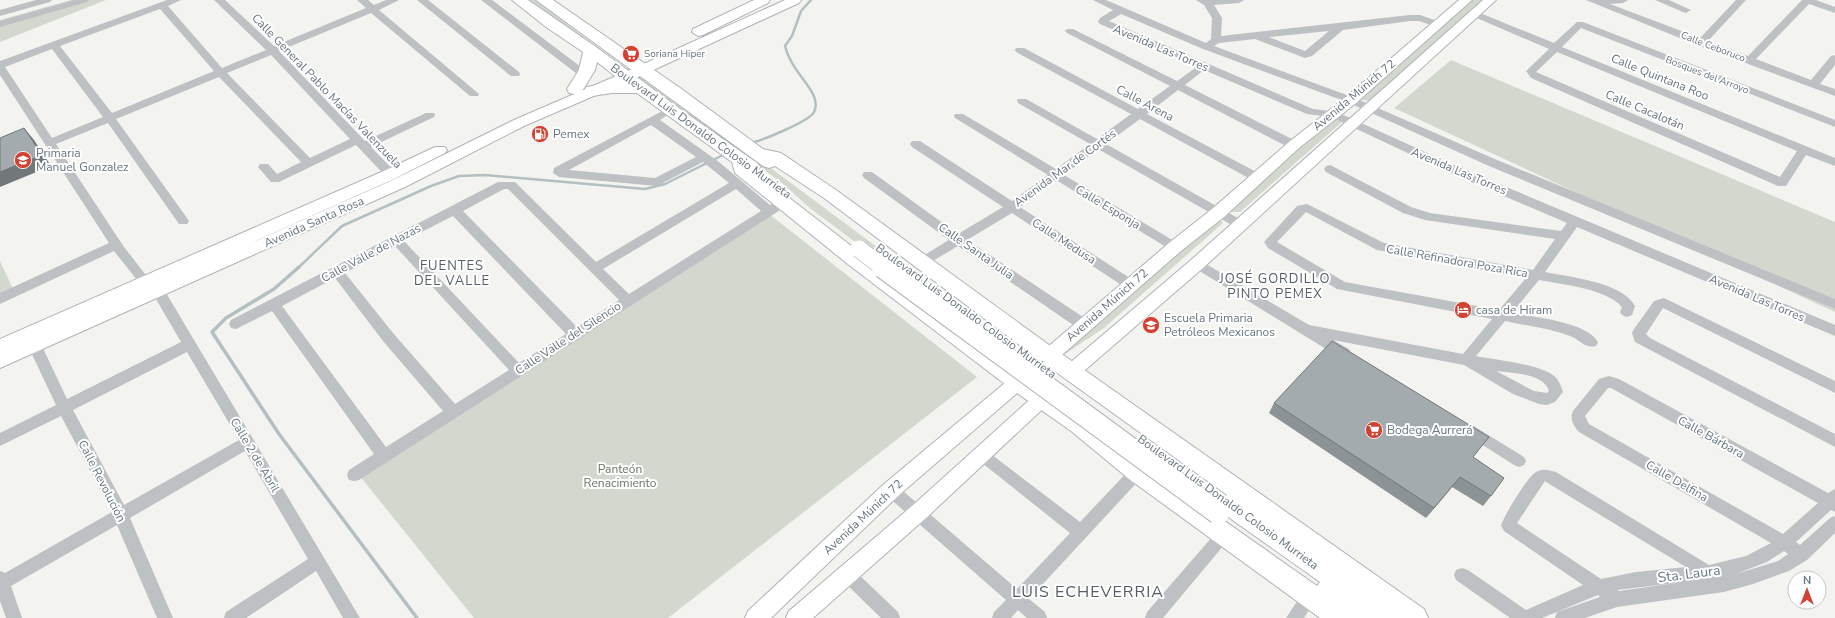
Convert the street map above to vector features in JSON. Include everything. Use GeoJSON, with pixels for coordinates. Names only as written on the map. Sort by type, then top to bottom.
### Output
{"type":"FeatureCollection","features":[{"type":"Feature","properties":{"kind":"highway","name":"Boulevard Luis Donaldo Colosio Murrieta"},"geometry":{"type":"LineString","coordinates":[[519,0],[591,50],[629,70],[642,88],[670,110],[741,150]]}},
{"type":"Feature","properties":{"kind":"highway","name":"Boulevard Luis Donaldo Colosio Murrieta"},"geometry":{"type":"LineString","coordinates":[[543,0],[629,70],[741,150],[1224,518],[1366,618]]}},
{"type":"Feature","properties":{"kind":"highway"},"geometry":{"type":"LineString","coordinates":[[575,89],[585,75],[589,64],[591,50]]}},
{"type":"Feature","properties":{"kind":"highway"},"geometry":{"type":"LineString","coordinates":[[592,91],[612,88],[642,88]]}},
{"type":"Feature","properties":{"kind":"highway"},"geometry":{"type":"LineString","coordinates":[[1341,618],[1310,596],[1224,518],[1137,472],[1079,425],[776,207],[741,169],[741,150],[775,157],[922,262],[1071,372],[1415,618]]}},
{"type":"Feature","properties":{"kind":"highway"},"geometry":{"type":"LineString","coordinates":[[968,344],[984,347],[998,343],[1004,334],[1003,323]]}},
{"type":"Feature","properties":{"kind":"highway","name":"Avenida Múnich 72"},"geometry":{"type":"LineString","coordinates":[[1018,382],[1049,356]]}},
{"type":"Feature","properties":{"kind":"highway","name":"Avenida Múnich 72"},"geometry":{"type":"LineString","coordinates":[[1042,399],[1071,372]]}},
{"type":"Feature","properties":{"kind":"highway"},"geometry":{"type":"LineString","coordinates":[[1079,425],[1076,413],[1077,405],[1082,401],[1092,396],[1113,401]]}},
{"type":"Feature","properties":{"kind":"highway","name":"Boulevard Luis Donaldo Colosio Murrieta"},"geometry":{"type":"LineString","coordinates":[[1224,518],[1392,618]]}},
{"type":"Feature","properties":{"kind":"main road","name":"Avenida Santa Rosa"},"geometry":{"type":"LineString","coordinates":[[0,361],[158,291],[395,179],[592,91],[629,70],[764,0]]}},
{"type":"Feature","properties":{"kind":"main road","name":"Avenida Santa Rosa"},"geometry":{"type":"LineString","coordinates":[[0,346],[145,282],[395,179],[504,118],[575,89],[629,70],[795,0]]}},
{"type":"Feature","properties":{"kind":"main road","name":"Avenida Múnich 72"},"geometry":{"type":"LineString","coordinates":[[1049,356],[1175,247],[1218,213],[1294,145],[1351,100],[1466,0]]}},
{"type":"Feature","properties":{"kind":"main road","name":"Avenida Múnich 72"},"geometry":{"type":"LineString","coordinates":[[1071,372],[1197,264],[1490,0]]}},
{"type":"Feature","properties":{"kind":"main road","name":"Avenida Múnich 72"},"geometry":{"type":"LineString","coordinates":[[756,618],[891,490],[1018,382]]}},
{"type":"Feature","properties":{"kind":"main road","name":"Avenida Múnich 72"},"geometry":{"type":"LineString","coordinates":[[797,618],[919,512],[1042,399]]}},
{"type":"Feature","properties":{"kind":"street"},"geometry":{"type":"LineString","coordinates":[[0,13],[47,0]]}},
{"type":"Feature","properties":{"kind":"street"},"geometry":{"type":"LineString","coordinates":[[158,291],[145,282],[116,245],[0,66],[176,0]]}},
{"type":"Feature","properties":{"kind":"street","name":"Calle General Pablo Macías Valenzuela"},"geometry":{"type":"LineString","coordinates":[[219,0],[272,50],[395,179]]}},
{"type":"Feature","properties":{"kind":"street"},"geometry":{"type":"LineString","coordinates":[[362,0],[474,94]]}},
{"type":"Feature","properties":{"kind":"street"},"geometry":{"type":"LineString","coordinates":[[49,143],[394,0]]}},
{"type":"Feature","properties":{"kind":"street"},"geometry":{"type":"LineString","coordinates":[[422,0],[515,74]]}},
{"type":"Feature","properties":{"kind":"street"},"geometry":{"type":"LineString","coordinates":[[486,0],[585,75]]}},
{"type":"Feature","properties":{"kind":"street","name":"Avenida Las Torres"},"geometry":{"type":"LineString","coordinates":[[1098,0],[1119,11],[1207,46],[1351,100],[1369,109],[1835,304]]}},
{"type":"Feature","properties":{"kind":"street"},"geometry":{"type":"LineString","coordinates":[[1205,1],[1239,0]]}},
{"type":"Feature","properties":{"kind":"street"},"geometry":{"type":"LineString","coordinates":[[1595,1],[1623,0]]}},
{"type":"Feature","properties":{"kind":"street"},"geometry":{"type":"LineString","coordinates":[[1660,0],[1686,10]]}},
{"type":"Feature","properties":{"kind":"street"},"geometry":{"type":"LineString","coordinates":[[1701,43],[1741,0]]}},
{"type":"Feature","properties":{"kind":"street"},"geometry":{"type":"LineString","coordinates":[[1749,61],[1807,0],[1835,10]]}},
{"type":"Feature","properties":{"kind":"street"},"geometry":{"type":"LineString","coordinates":[[0,24],[78,1]]}},
{"type":"Feature","properties":{"kind":"street"},"geometry":{"type":"LineString","coordinates":[[1205,1],[1217,18],[1216,40]]}},
{"type":"Feature","properties":{"kind":"street","name":"Calle Ceboruco"},"geometry":{"type":"LineString","coordinates":[[1595,1],[1701,43],[1835,93]]}},
{"type":"Feature","properties":{"kind":"street"},"geometry":{"type":"LineString","coordinates":[[162,5],[220,72],[308,163]]}},
{"type":"Feature","properties":{"kind":"street","name":"Avenida Las Torres"},"geometry":{"type":"LineString","coordinates":[[1119,11],[1103,20],[1103,22],[1311,112],[1334,114],[1352,124],[1452,169],[1835,331]]}},
{"type":"Feature","properties":{"kind":"street","name":"Calle Quintana Roo"},"geometry":{"type":"LineString","coordinates":[[1475,14],[1835,162]]}},
{"type":"Feature","properties":{"kind":"street"},"geometry":{"type":"LineString","coordinates":[[134,16],[140,25]]}},
{"type":"Feature","properties":{"kind":"street"},"geometry":{"type":"LineString","coordinates":[[1207,46],[1216,40],[1410,18],[1420,18],[1437,24]]}},
{"type":"Feature","properties":{"kind":"street","name":"Bosques del Arroyo"},"geometry":{"type":"LineString","coordinates":[[1555,47],[1580,24],[1835,124]]}},
{"type":"Feature","properties":{"kind":"street"},"geometry":{"type":"LineString","coordinates":[[1257,36],[1305,55],[1340,27]]}},
{"type":"Feature","properties":{"kind":"street"},"geometry":{"type":"LineString","coordinates":[[1070,31],[1294,145]]}},
{"type":"Feature","properties":{"kind":"street"},"geometry":{"type":"LineString","coordinates":[[54,45],[109,117],[183,221]]}},
{"type":"Feature","properties":{"kind":"street","name":"Calle Cacalotán"},"geometry":{"type":"LineString","coordinates":[[1555,47],[1531,71],[1531,73],[1782,183],[1804,149]]}},
{"type":"Feature","properties":{"kind":"street","name":"Calle Arena"},"geometry":{"type":"LineString","coordinates":[[1020,50],[1258,178]]}},
{"type":"Feature","properties":{"kind":"street"},"geometry":{"type":"LineString","coordinates":[[1814,84],[1835,58]]}},
{"type":"Feature","properties":{"kind":"street","name":"Avenida Mar de Cortés"},"geometry":{"type":"LineString","coordinates":[[922,262],[1012,207],[1199,70],[1200,65]]}},
{"type":"Feature","properties":{"kind":"street"},"geometry":{"type":"LineString","coordinates":[[1022,101],[1218,213],[1241,224]]}},
{"type":"Feature","properties":{"kind":"street"},"geometry":{"type":"LineString","coordinates":[[670,110],[558,172],[657,182],[709,160]]}},
{"type":"Feature","properties":{"kind":"street"},"geometry":{"type":"LineString","coordinates":[[264,167],[274,179],[308,163],[430,115]]}},
{"type":"Feature","properties":{"kind":"street","name":"Calle Esponja"},"geometry":{"type":"LineString","coordinates":[[959,116],[1175,247]]}},
{"type":"Feature","properties":{"kind":"street"},"geometry":{"type":"LineString","coordinates":[[652,120],[709,160],[737,183],[776,207]]}},
{"type":"Feature","properties":{"kind":"street","name":"Calle Medusa"},"geometry":{"type":"LineString","coordinates":[[916,144],[1131,285]]}},
{"type":"Feature","properties":{"kind":"street"},"geometry":{"type":"LineString","coordinates":[[1330,169],[1407,210],[1423,216],[1563,236]]}},
{"type":"Feature","properties":{"kind":"street","name":"Calle Santa Julia"},"geometry":{"type":"LineString","coordinates":[[868,175],[958,240],[1084,325]]}},
{"type":"Feature","properties":{"kind":"street"},"geometry":{"type":"LineString","coordinates":[[627,300],[595,268],[737,183]]}},
{"type":"Feature","properties":{"kind":"street","name":"Calle Valle de Nazas"},"geometry":{"type":"LineString","coordinates":[[236,324],[454,209],[502,185],[507,184],[512,185],[595,268]]}},
{"type":"Feature","properties":{"kind":"street","name":"Calle Valle del Silencio"},"geometry":{"type":"LineString","coordinates":[[354,475],[627,300],[776,207]]}},
{"type":"Feature","properties":{"kind":"street","name":"Calle Refinadora Poza Rica"},"geometry":{"type":"LineString","coordinates":[[1501,315],[1342,286],[1272,245],[1270,242],[1301,209],[1307,208],[1381,247],[1536,275],[1604,290],[1623,299],[1628,306],[1627,312]]}},
{"type":"Feature","properties":{"kind":"street"},"geometry":{"type":"LineString","coordinates":[[454,209],[575,334]]}},
{"type":"Feature","properties":{"kind":"street"},"geometry":{"type":"LineString","coordinates":[[1466,359],[1501,315],[1536,275],[1575,220]]}},
{"type":"Feature","properties":{"kind":"street"},"geometry":{"type":"LineString","coordinates":[[396,240],[518,371]]}},
{"type":"Feature","properties":{"kind":"street"},"geometry":{"type":"LineString","coordinates":[[0,298],[116,245]]}},
{"type":"Feature","properties":{"kind":"street"},"geometry":{"type":"LineString","coordinates":[[1197,264],[1353,358]]}},
{"type":"Feature","properties":{"kind":"street"},"geometry":{"type":"LineString","coordinates":[[337,271],[388,337],[453,412]]}},
{"type":"Feature","properties":{"kind":"street","name":"Calle 2 de Abril"},"geometry":{"type":"LineString","coordinates":[[158,291],[188,345],[248,442],[352,618]]}},
{"type":"Feature","properties":{"kind":"street"},"geometry":{"type":"LineString","coordinates":[[1835,387],[1664,303],[1658,304],[1639,334],[1640,338],[1645,342],[1835,441]]}},
{"type":"Feature","properties":{"kind":"street"},"geometry":{"type":"LineString","coordinates":[[274,304],[384,456]]}},
{"type":"Feature","properties":{"kind":"street"},"geometry":{"type":"LineString","coordinates":[[1501,315],[1568,330],[1591,342]]}},
{"type":"Feature","properties":{"kind":"street"},"geometry":{"type":"LineString","coordinates":[[1307,330],[1466,359],[1538,373],[1548,378],[1555,385],[1556,392],[1553,397],[1547,399],[1537,398],[1512,387],[1466,359]]}},
{"type":"Feature","properties":{"kind":"street"},"geometry":{"type":"LineString","coordinates":[[0,440],[188,345]]}},
{"type":"Feature","properties":{"kind":"street","name":"Calle Revolución"},"geometry":{"type":"LineString","coordinates":[[35,346],[64,407],[121,515],[165,618]]}},
{"type":"Feature","properties":{"kind":"street","name":"Calle Bárbara"},"geometry":{"type":"LineString","coordinates":[[1591,398],[1604,383],[1614,383],[1833,501]]}},
{"type":"Feature","properties":{"kind":"street","name":"Calle Delfina"},"geometry":{"type":"LineString","coordinates":[[1591,398],[1578,415],[1579,422],[1584,428],[1785,543],[1801,555]]}},
{"type":"Feature","properties":{"kind":"street"},"geometry":{"type":"LineString","coordinates":[[1460,424],[1519,461]]}},
{"type":"Feature","properties":{"kind":"street"},"geometry":{"type":"LineString","coordinates":[[14,618],[1,582],[248,442]]}},
{"type":"Feature","properties":{"kind":"street"},"geometry":{"type":"LineString","coordinates":[[982,455],[1080,532]]}},
{"type":"Feature","properties":{"kind":"street"},"geometry":{"type":"LineString","coordinates":[[1000,618],[1137,472]]}},
{"type":"Feature","properties":{"kind":"street"},"geometry":{"type":"LineString","coordinates":[[1617,599],[1509,526],[1510,519],[1539,477],[1545,475],[1709,573],[1724,584]]}},
{"type":"Feature","properties":{"kind":"street"},"geometry":{"type":"LineString","coordinates":[[891,490],[919,512],[1039,618]]}},
{"type":"Feature","properties":{"kind":"street","name":"Sta. Laura"},"geometry":{"type":"LineString","coordinates":[[1525,618],[1539,611],[1619,582],[1709,573],[1749,562],[1785,543],[1833,501]]}},
{"type":"Feature","properties":{"kind":"street"},"geometry":{"type":"LineString","coordinates":[[1152,618],[1224,518]]}},
{"type":"Feature","properties":{"kind":"street","name":"Sta. Laura"},"geometry":{"type":"LineString","coordinates":[[1563,618],[1617,599],[1724,584],[1753,577],[1783,566],[1801,555],[1835,523]]}},
{"type":"Feature","properties":{"kind":"street"},"geometry":{"type":"LineString","coordinates":[[232,618],[318,561]]}},
{"type":"Feature","properties":{"kind":"street"},"geometry":{"type":"LineString","coordinates":[[847,574],[892,618]]}},
{"type":"Feature","properties":{"kind":"street"},"geometry":{"type":"LineString","coordinates":[[1462,575],[1525,618]]}},
{"type":"Feature","properties":{"kind":"street"},"geometry":{"type":"LineString","coordinates":[[1294,618],[1310,596]]}},
{"type":"Feature","properties":{"kind":"green space"},"geometry":{"type":"Polygon","coordinates":[[[71,0],[106,0],[0,42],[0,20],[71,0]]]}},
{"type":"Feature","properties":{"kind":"green space"},"geometry":{"type":"Polygon","coordinates":[[[525,0],[536,0],[601,50],[599,52],[525,0]]]}},
{"type":"Feature","properties":{"kind":"green space"},"geometry":{"type":"Polygon","coordinates":[[[1468,0],[1484,0],[1370,101],[1361,100],[1360,98],[1468,0]]]}},
{"type":"Feature","properties":{"kind":"green space"},"geometry":{"type":"Polygon","coordinates":[[[1451,60],[1835,222],[1835,312],[1394,108],[1451,60]]]}},
{"type":"Feature","properties":{"kind":"green space"},"geometry":{"type":"Polygon","coordinates":[[[639,74],[733,140],[998,337],[996,340],[866,250],[811,209],[782,183],[635,75],[639,74]]]}},
{"type":"Feature","properties":{"kind":"green space"},"geometry":{"type":"Polygon","coordinates":[[[1333,117],[1342,122],[1240,212],[1227,212],[1333,117]]]}},
{"type":"Feature","properties":{"kind":"green space","name":"Panteón Renacimiento"},"geometry":{"type":"Polygon","coordinates":[[[769,214],[977,377],[668,618],[474,618],[359,475],[769,214]]]}},
{"type":"Feature","properties":{"kind":"green space"},"geometry":{"type":"Polygon","coordinates":[[[1216,216],[1223,223],[1104,328],[1059,358],[1054,359],[1216,216]]]}},
{"type":"Feature","properties":{"kind":"green space"},"geometry":{"type":"Polygon","coordinates":[[[0,261],[14,291],[0,297],[0,261]]]}},
{"type":"Feature","properties":{"kind":"building"},"geometry":{"type":"Polygon","coordinates":[[[24,128],[42,155],[0,172],[0,138],[24,128]]]}},
{"type":"Feature","properties":{"kind":"building","name":"Bodega Aurrerá"},"geometry":{"type":"Polygon","coordinates":[[[1332,341],[1489,437],[1473,457],[1504,478],[1491,496],[1460,477],[1434,508],[1274,403],[1332,341]]]}},
{"type":"Feature","properties":{"kind":"waterway"},"geometry":{"type":"LineString","coordinates":[[751,143],[795,125],[811,116],[814,112],[816,103],[813,94],[792,63],[785,46],[792,36],[801,11],[811,0]]}},
{"type":"Feature","properties":{"kind":"waterway"},"geometry":{"type":"LineString","coordinates":[[298,268],[342,226],[431,186],[459,176],[485,175],[645,189],[665,184],[725,154]]}},
{"type":"Feature","properties":{"kind":"waterway"},"geometry":{"type":"LineString","coordinates":[[299,267],[274,289],[226,318],[212,332],[279,434],[417,618]]}},
{"type":"Feature","properties":{"kind":"place","name":"Soriana Hiper"},"geometry":{"type":"Point","coordinates":[631,54]}},
{"type":"Feature","properties":{"kind":"place","name":"Pemex"},"geometry":{"type":"Point","coordinates":[540,134]}},
{"type":"Feature","properties":{"kind":"place","name":"Primaria Manuel Gonzalez"},"geometry":{"type":"Point","coordinates":[23,160]}},
{"type":"Feature","properties":{"kind":"place","name":"casa de Hiram"},"geometry":{"type":"Point","coordinates":[1463,310]}},
{"type":"Feature","properties":{"kind":"place","name":"Escuela Primaria Petróleos Mexicanos"},"geometry":{"type":"Point","coordinates":[1151,325]}},
{"type":"Feature","properties":{"kind":"place","name":"Bodega Aurrerá"},"geometry":{"type":"Point","coordinates":[1374,430]}},
{"type":"Feature","properties":{"kind":"district","name":"FUENTES DEL VALLE"},"geometry":{"type":"Point","coordinates":[452,274]}},
{"type":"Feature","properties":{"kind":"district","name":"JOSÉ GORDILLO PINTO PEMEX"},"geometry":{"type":"Point","coordinates":[1275,286]}},
{"type":"Feature","properties":{"kind":"district","name":"LUIS ECHEVERRIA"},"geometry":{"type":"Point","coordinates":[1088,592]}}]}
